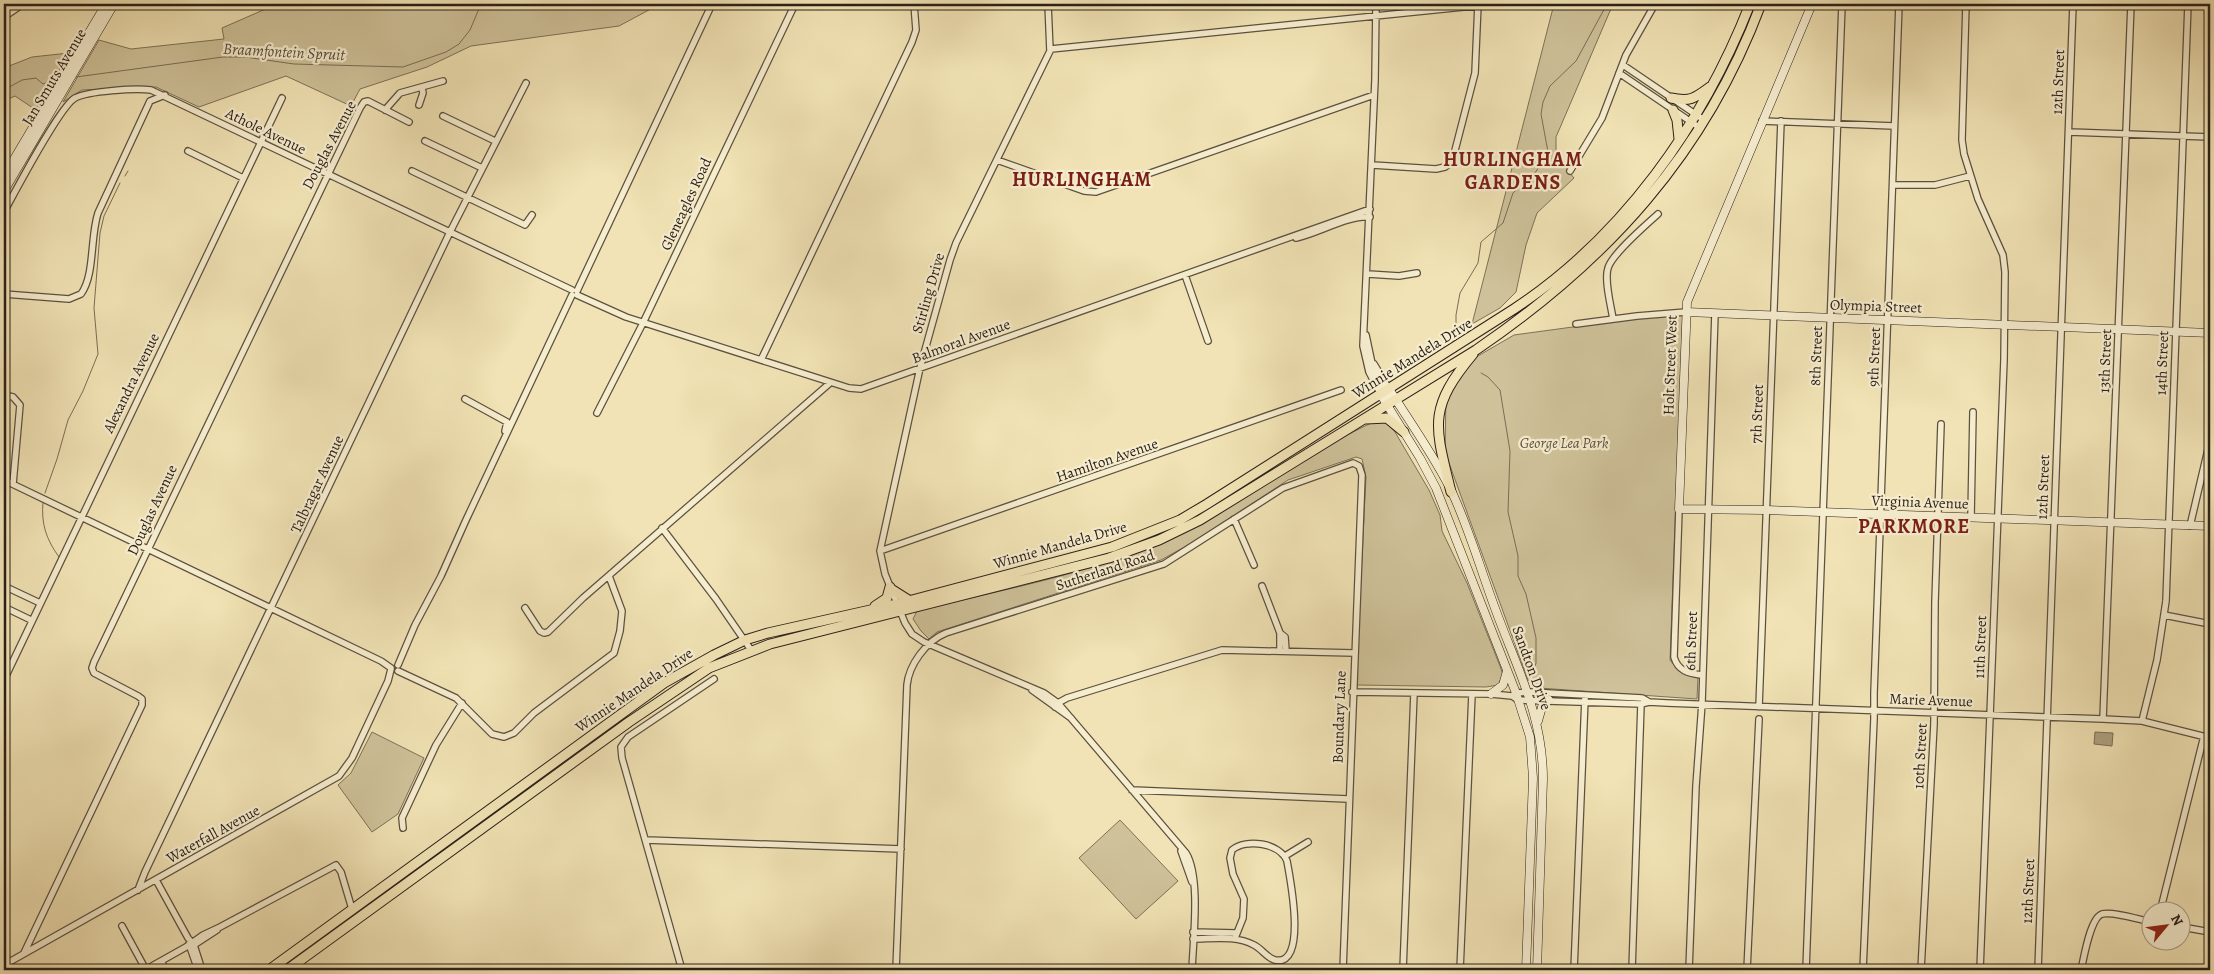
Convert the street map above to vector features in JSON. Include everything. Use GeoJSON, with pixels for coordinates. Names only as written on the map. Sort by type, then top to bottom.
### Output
{"type":"FeatureCollection","features":[{"type":"Feature","properties":{"kind":"main road","name":"Jan Smuts Avenue"},"geometry":{"type":"LineString","coordinates":[[4,191],[58,90],[69,65],[106,4]]}},
{"type":"Feature","properties":{"kind":"main road","name":"Jan Smuts Avenue"},"geometry":{"type":"LineString","coordinates":[[4,176],[58,90],[79,63],[114,4]]}},
{"type":"Feature","properties":{"kind":"main road","name":"Winnie Mandela Drive"},"geometry":{"type":"LineString","coordinates":[[269,970],[664,683],[695,664],[745,640],[868,610],[898,608],[910,600],[1103,550],[1154,532],[1180,520],[1207,504],[1528,300],[1564,271],[1595,242],[1632,202],[1693,118],[1734,43],[1750,4]]}},
{"type":"Feature","properties":{"kind":"main road","name":"Winnie Mandela Drive"},"geometry":{"type":"LineString","coordinates":[[286,970],[655,703],[709,668],[751,650],[792,638],[898,608],[1109,558],[1159,540],[1200,520],[1476,350],[1533,310],[1573,276],[1609,243],[1662,182],[1702,124],[1736,61],[1761,4]]}},
{"type":"Feature","properties":{"kind":"main road","name":"Holt Street West"},"geometry":{"type":"LineString","coordinates":[[1679,509],[1686,312],[1693,287],[1812,4]]}},
{"type":"Feature","properties":{"kind":"main road"},"geometry":{"type":"LineString","coordinates":[[1671,98],[1684,101],[1691,99],[1712,85]]}},
{"type":"Feature","properties":{"kind":"main road"},"geometry":{"type":"LineString","coordinates":[[1674,110],[1679,139]]}},
{"type":"Feature","properties":{"kind":"main road","name":"Olympia Street"},"geometry":{"type":"LineString","coordinates":[[1686,312],[2210,333]]}},
{"type":"Feature","properties":{"kind":"main road"},"geometry":{"type":"LineString","coordinates":[[1451,492],[1442,454],[1438,416],[1448,388],[1476,350]]}},
{"type":"Feature","properties":{"kind":"main road"},"geometry":{"type":"LineString","coordinates":[[1385,392],[1391,402]]}},
{"type":"Feature","properties":{"kind":"main road","name":"Sandton Drive"},"geometry":{"type":"LineString","coordinates":[[1391,402],[1404,432],[1436,488],[1507,669],[1530,737],[1533,772],[1526,970]]}},
{"type":"Feature","properties":{"kind":"main road","name":"Sandton Drive"},"geometry":{"type":"LineString","coordinates":[[1391,402],[1438,467],[1451,492],[1530,696],[1537,723],[1542,752],[1543,779],[1537,970]]}},
{"type":"Feature","properties":{"kind":"main road"},"geometry":{"type":"LineString","coordinates":[[1363,419],[1386,418],[1404,432]]}},
{"type":"Feature","properties":{"kind":"main road","name":"Virginia Avenue"},"geometry":{"type":"LineString","coordinates":[[1679,509],[1766,510],[1971,517],[2054,522],[2210,526]]}},
{"type":"Feature","properties":{"kind":"main road"},"geometry":{"type":"LineString","coordinates":[[868,610],[887,598],[891,588],[910,600]]}},
{"type":"Feature","properties":{"kind":"main road"},"geometry":{"type":"LineString","coordinates":[[1491,694],[1503,685],[1507,669]]}},
{"type":"Feature","properties":{"kind":"main road"},"geometry":{"type":"LineString","coordinates":[[1537,723],[1542,707],[1549,700]]}},
{"type":"Feature","properties":{"kind":"street"},"geometry":{"type":"LineString","coordinates":[[4,17],[23,4]]}},
{"type":"Feature","properties":{"kind":"street","name":"Waterfall Avenue"},"geometry":{"type":"LineString","coordinates":[[4,965],[340,776],[352,758],[415,625],[441,576],[556,328],[712,4]]}},
{"type":"Feature","properties":{"kind":"street","name":"Gleneagles Road"},"geometry":{"type":"LineString","coordinates":[[597,413],[643,323],[795,4]]}},
{"type":"Feature","properties":{"kind":"street"},"geometry":{"type":"LineString","coordinates":[[761,360],[912,42],[916,30],[914,4]]}},
{"type":"Feature","properties":{"kind":"street"},"geometry":{"type":"LineString","coordinates":[[1048,4],[1051,49],[1448,6],[1493,4]]}},
{"type":"Feature","properties":{"kind":"street"},"geometry":{"type":"LineString","coordinates":[[1376,4],[1368,274],[1363,346],[1366,364],[1372,378],[1385,392]]}},
{"type":"Feature","properties":{"kind":"street"},"geometry":{"type":"LineString","coordinates":[[1570,171],[1602,118],[1623,65],[1654,4]]}},
{"type":"Feature","properties":{"kind":"street","name":"8th Street"},"geometry":{"type":"LineString","coordinates":[[1806,970],[1842,4]]}},
{"type":"Feature","properties":{"kind":"street","name":"9th Street"},"geometry":{"type":"LineString","coordinates":[[1863,970],[1874,719],[1887,321],[1894,185],[1894,126],[1899,4]]}},
{"type":"Feature","properties":{"kind":"street","name":"11th Street"},"geometry":{"type":"LineString","coordinates":[[1966,4],[1962,140],[1970,176],[1981,207],[2003,256],[2005,272],[2005,324],[1980,970]]}},
{"type":"Feature","properties":{"kind":"street","name":"12th Street"},"geometry":{"type":"LineString","coordinates":[[2038,970],[2073,4]]}},
{"type":"Feature","properties":{"kind":"street","name":"13th Street"},"geometry":{"type":"LineString","coordinates":[[2103,719],[2131,4]]}},
{"type":"Feature","properties":{"kind":"street","name":"14th Street"},"geometry":{"type":"LineString","coordinates":[[2142,721],[2157,660],[2164,615],[2188,4]]}},
{"type":"Feature","properties":{"kind":"street"},"geometry":{"type":"LineString","coordinates":[[1372,165],[1436,168],[1445,167],[1452,162],[1475,73],[1478,5]]}},
{"type":"Feature","properties":{"kind":"street","name":"Stirling Drive"},"geometry":{"type":"LineString","coordinates":[[1051,49],[952,251],[920,368],[880,551],[881,562],[898,608],[912,634],[930,645],[1044,693],[1073,719],[1180,846],[1192,862],[1195,879],[1192,970]]}},
{"type":"Feature","properties":{"kind":"street"},"geometry":{"type":"LineString","coordinates":[[1623,65],[1671,98],[1702,124]]}},
{"type":"Feature","properties":{"kind":"street"},"geometry":{"type":"LineString","coordinates":[[1619,74],[1674,110],[1693,118]]}},
{"type":"Feature","properties":{"kind":"street"},"geometry":{"type":"LineString","coordinates":[[385,110],[400,93],[443,81]]}},
{"type":"Feature","properties":{"kind":"street","name":"Talbragar Avenue"},"geometry":{"type":"LineString","coordinates":[[138,890],[450,232],[526,83]]}},
{"type":"Feature","properties":{"kind":"street"},"geometry":{"type":"LineString","coordinates":[[419,105],[423,93],[422,88]]}},
{"type":"Feature","properties":{"kind":"street"},"geometry":{"type":"LineString","coordinates":[[143,90],[150,102]]}},
{"type":"Feature","properties":{"kind":"street","name":"Athole Avenue"},"geometry":{"type":"LineString","coordinates":[[4,212],[41,147],[71,101],[88,94],[143,90],[165,96],[588,300],[643,323]]}},
{"type":"Feature","properties":{"kind":"street"},"geometry":{"type":"LineString","coordinates":[[996,160],[1084,191],[1096,192],[1374,95]]}},
{"type":"Feature","properties":{"kind":"street"},"geometry":{"type":"LineString","coordinates":[[4,294],[69,299],[81,294],[87,283],[96,220],[150,102],[165,96]]}},
{"type":"Feature","properties":{"kind":"street","name":"Alexandra Avenue"},"geometry":{"type":"LineString","coordinates":[[4,680],[80,517],[282,98]]}},
{"type":"Feature","properties":{"kind":"street","name":"Douglas Avenue"},"geometry":{"type":"LineString","coordinates":[[24,953],[142,705],[142,699],[138,696],[97,675],[92,668],[147,549],[362,104],[368,101],[409,122]]}},
{"type":"Feature","properties":{"kind":"street"},"geometry":{"type":"LineString","coordinates":[[444,116],[495,141]]}},
{"type":"Feature","properties":{"kind":"street"},"geometry":{"type":"LineString","coordinates":[[1762,121],[1894,126]]}},
{"type":"Feature","properties":{"kind":"street","name":"7th Street"},"geometry":{"type":"LineString","coordinates":[[1759,706],[1781,122]]}},
{"type":"Feature","properties":{"kind":"street"},"geometry":{"type":"LineString","coordinates":[[2069,132],[2210,137]]}},
{"type":"Feature","properties":{"kind":"street"},"geometry":{"type":"LineString","coordinates":[[426,141],[482,168]]}},
{"type":"Feature","properties":{"kind":"street"},"geometry":{"type":"LineString","coordinates":[[188,152],[243,178]]}},
{"type":"Feature","properties":{"kind":"street"},"geometry":{"type":"LineString","coordinates":[[412,171],[525,225],[532,215]]}},
{"type":"Feature","properties":{"kind":"street"},"geometry":{"type":"LineString","coordinates":[[1894,185],[1934,185],[1970,176]]}},
{"type":"Feature","properties":{"kind":"street","name":"Balmoral Avenue"},"geometry":{"type":"LineString","coordinates":[[1326,226],[1370,209]]}},
{"type":"Feature","properties":{"kind":"street"},"geometry":{"type":"LineString","coordinates":[[1613,318],[1608,285],[1608,266],[1628,243],[1658,214]]}},
{"type":"Feature","properties":{"kind":"street","name":"Balmoral Avenue"},"geometry":{"type":"LineString","coordinates":[[643,323],[830,383],[861,389],[1284,240],[1356,217],[1370,217]]}},
{"type":"Feature","properties":{"kind":"street"},"geometry":{"type":"LineString","coordinates":[[1368,274],[1399,276],[1417,273]]}},
{"type":"Feature","properties":{"kind":"street"},"geometry":{"type":"LineString","coordinates":[[1185,275],[1208,341]]}},
{"type":"Feature","properties":{"kind":"street","name":"Olympia Street"},"geometry":{"type":"LineString","coordinates":[[1576,324],[1613,318],[1686,312]]}},
{"type":"Feature","properties":{"kind":"street","name":"6th Street"},"geometry":{"type":"LineString","coordinates":[[1689,970],[1702,703],[1715,313]]}},
{"type":"Feature","properties":{"kind":"street"},"geometry":{"type":"LineString","coordinates":[[1365,332],[1372,360],[1385,392]]}},
{"type":"Feature","properties":{"kind":"street"},"geometry":{"type":"LineString","coordinates":[[525,608],[540,631],[546,633],[582,598],[830,383]]}},
{"type":"Feature","properties":{"kind":"street","name":"Hamilton Avenue"},"geometry":{"type":"LineString","coordinates":[[880,551],[1342,390]]}},
{"type":"Feature","properties":{"kind":"street"},"geometry":{"type":"LineString","coordinates":[[4,395],[14,397],[20,405],[13,484]]}},
{"type":"Feature","properties":{"kind":"street"},"geometry":{"type":"LineString","coordinates":[[465,399],[507,422],[500,448]]}},
{"type":"Feature","properties":{"kind":"street"},"geometry":{"type":"LineString","coordinates":[[1971,517],[1973,412]]}},
{"type":"Feature","properties":{"kind":"street","name":"10th Street"},"geometry":{"type":"LineString","coordinates":[[1921,970],[1934,713],[1941,424]]}},
{"type":"Feature","properties":{"kind":"street"},"geometry":{"type":"LineString","coordinates":[[2190,526],[2210,441]]}},
{"type":"Feature","properties":{"kind":"street","name":"Sutherland Road"},"geometry":{"type":"LineString","coordinates":[[896,970],[908,677],[915,660],[938,637],[951,631],[1164,564],[1277,492],[1298,481],[1351,463],[1359,466]]}},
{"type":"Feature","properties":{"kind":"street","name":"Boundary Lane"},"geometry":{"type":"LineString","coordinates":[[1343,970],[1352,692],[1362,475],[1359,466]]}},
{"type":"Feature","properties":{"kind":"street"},"geometry":{"type":"LineString","coordinates":[[4,480],[450,694],[462,703],[492,734],[498,737],[509,736],[534,713],[612,656],[618,645],[622,611],[609,576]]}},
{"type":"Feature","properties":{"kind":"street","name":"Holt Street West"},"geometry":{"type":"LineString","coordinates":[[1679,509],[1674,657],[1678,666],[1684,672],[1702,675]]}},
{"type":"Feature","properties":{"kind":"street"},"geometry":{"type":"LineString","coordinates":[[1234,519],[1254,566]]}},
{"type":"Feature","properties":{"kind":"street"},"geometry":{"type":"LineString","coordinates":[[662,528],[751,650]]}},
{"type":"Feature","properties":{"kind":"street"},"geometry":{"type":"LineString","coordinates":[[4,586],[40,603]]}},
{"type":"Feature","properties":{"kind":"street"},"geometry":{"type":"LineString","coordinates":[[1262,586],[1280,633],[1285,637],[1283,651]]}},
{"type":"Feature","properties":{"kind":"street"},"geometry":{"type":"LineString","coordinates":[[4,608],[31,620]]}},
{"type":"Feature","properties":{"kind":"street"},"geometry":{"type":"LineString","coordinates":[[2164,615],[2210,624]]}},
{"type":"Feature","properties":{"kind":"street"},"geometry":{"type":"LineString","coordinates":[[1057,705],[1082,693],[1213,652],[1234,649],[1354,653]]}},
{"type":"Feature","properties":{"kind":"street"},"geometry":{"type":"LineString","coordinates":[[4,661],[11,664]]}},
{"type":"Feature","properties":{"kind":"street"},"geometry":{"type":"LineString","coordinates":[[682,970],[622,758],[621,747],[628,737],[669,713],[714,679]]}},
{"type":"Feature","properties":{"kind":"street"},"geometry":{"type":"LineString","coordinates":[[1352,692],[1530,696]]}},
{"type":"Feature","properties":{"kind":"street"},"geometry":{"type":"LineString","coordinates":[[1402,970],[1414,693]]}},
{"type":"Feature","properties":{"kind":"street"},"geometry":{"type":"LineString","coordinates":[[1460,970],[1472,694]]}},
{"type":"Feature","properties":{"kind":"street","name":"Marie Avenue"},"geometry":{"type":"LineString","coordinates":[[1530,696],[1642,698],[1649,702]]}},
{"type":"Feature","properties":{"kind":"street","name":"Marie Avenue"},"geometry":{"type":"LineString","coordinates":[[1530,696],[1549,700],[1585,698],[1642,704],[1649,702],[1702,703],[2142,721],[2207,737]]}},
{"type":"Feature","properties":{"kind":"street"},"geometry":{"type":"LineString","coordinates":[[1574,970],[1585,698]]}},
{"type":"Feature","properties":{"kind":"street"},"geometry":{"type":"LineString","coordinates":[[403,828],[402,818],[436,745],[462,703]]}},
{"type":"Feature","properties":{"kind":"street"},"geometry":{"type":"LineString","coordinates":[[1632,970],[1642,704]]}},
{"type":"Feature","properties":{"kind":"street"},"geometry":{"type":"LineString","coordinates":[[1747,970],[1759,719]]}},
{"type":"Feature","properties":{"kind":"street"},"geometry":{"type":"LineString","coordinates":[[2163,902],[2207,737]]}},
{"type":"Feature","properties":{"kind":"street"},"geometry":{"type":"LineString","coordinates":[[1132,790],[1348,799]]}},
{"type":"Feature","properties":{"kind":"street"},"geometry":{"type":"LineString","coordinates":[[646,840],[901,849]]}},
{"type":"Feature","properties":{"kind":"street"},"geometry":{"type":"LineString","coordinates":[[1285,856],[1308,842]]}},
{"type":"Feature","properties":{"kind":"street"},"geometry":{"type":"LineString","coordinates":[[1193,932],[1235,936],[1253,944],[1274,960],[1285,960],[1292,953],[1294,915],[1285,856],[1277,848],[1241,845],[1232,850],[1232,870],[1244,899],[1243,918],[1235,936]]}},
{"type":"Feature","properties":{"kind":"street"},"geometry":{"type":"LineString","coordinates":[[122,926],[146,970],[190,943],[336,865],[340,868],[352,909]]}},
{"type":"Feature","properties":{"kind":"street"},"geometry":{"type":"LineString","coordinates":[[156,880],[190,943],[202,970]]}},
{"type":"Feature","properties":{"kind":"street"},"geometry":{"type":"LineString","coordinates":[[2080,970],[2093,924],[2101,914],[2107,913],[2142,920]]}},
{"type":"Feature","properties":{"kind":"street"},"geometry":{"type":"LineString","coordinates":[[2192,929],[2210,932]]}},
{"type":"Feature","properties":{"kind":"street"},"geometry":{"type":"LineString","coordinates":[[1193,939],[1235,936]]}},
{"type":"Feature","properties":{"kind":"street"},"geometry":{"type":"LineString","coordinates":[[190,943],[198,970]]}},
{"type":"Feature","properties":{"kind":"street"},"geometry":{"type":"LineString","coordinates":[[161,961],[166,970]]}},
{"type":"Feature","properties":{"kind":"green space"},"geometry":{"type":"Polygon","coordinates":[[[277,4],[660,4],[619,26],[471,46],[427,67],[360,89],[351,106],[286,76],[199,107],[156,87],[82,90],[63,102],[99,40],[131,49],[224,39],[222,28],[277,4]]]}},
{"type":"Feature","properties":{"kind":"green space"},"geometry":{"type":"Polygon","coordinates":[[[1554,4],[1613,4],[1556,137],[1556,156],[1574,178],[1537,213],[1526,245],[1516,292],[1500,308],[1472,324],[1554,4]]]}},
{"type":"Feature","properties":{"kind":"green space"},"geometry":{"type":"Polygon","coordinates":[[[69,53],[36,110],[15,96],[4,101],[4,68],[32,57],[69,53]]]}},
{"type":"Feature","properties":{"kind":"green space","name":"George Lea Park"},"geometry":{"type":"Polygon","coordinates":[[[1683,312],[1670,660],[1679,671],[1698,677],[1697,699],[1539,688],[1528,680],[1445,452],[1446,397],[1471,360],[1514,335],[1683,312]]]}},
{"type":"Feature","properties":{"kind":"green space"},"geometry":{"type":"Polygon","coordinates":[[[1381,421],[1388,424],[1395,432],[1429,490],[1440,515],[1442,531],[1467,583],[1500,666],[1503,675],[1498,685],[1486,687],[1357,685],[1366,477],[1362,459],[1356,457],[1288,480],[1190,544],[1161,560],[937,632],[929,639],[913,619],[917,611],[1097,566],[1166,541],[1199,525],[1347,435],[1373,422],[1381,421]]]}},
{"type":"Feature","properties":{"kind":"green space"},"geometry":{"type":"Polygon","coordinates":[[[372,732],[424,758],[398,814],[372,832],[338,785],[351,773],[372,732]]]}},
{"type":"Feature","properties":{"kind":"green space"},"geometry":{"type":"Polygon","coordinates":[[[1120,820],[1178,881],[1136,919],[1079,858],[1120,820]]]}},
{"type":"Feature","properties":{"kind":"shaded area"},"geometry":{"type":"Polygon","coordinates":[[[2095,732],[2113,733],[2112,746],[2094,744],[2095,732]]]}},
{"type":"Feature","properties":{"kind":"waterway","name":"Braamfontein Spruit"},"geometry":{"type":"LineString","coordinates":[[76,77],[223,57],[245,57],[294,64],[403,67],[446,52],[459,44],[470,30],[481,4]]}},
{"type":"Feature","properties":{"kind":"waterway","name":"Braamfontein Spruit"},"geometry":{"type":"LineString","coordinates":[[595,4],[622,8],[624,4]]}},
{"type":"Feature","properties":{"kind":"waterway"},"geometry":{"type":"LineString","coordinates":[[1456,332],[1456,315],[1460,293],[1478,263],[1481,242],[1503,223],[1513,193],[1535,173],[1548,152],[1541,114],[1543,102],[1550,86],[1576,61],[1607,4]]}},
{"type":"Feature","properties":{"kind":"waterway","name":"Braamfontein Spruit"},"geometry":{"type":"LineString","coordinates":[[4,90],[22,80],[36,78],[43,84],[57,79]]}},
{"type":"Feature","properties":{"kind":"waterway"},"geometry":{"type":"LineString","coordinates":[[125,176],[128,171]]}},
{"type":"Feature","properties":{"kind":"waterway"},"geometry":{"type":"LineString","coordinates":[[45,493],[68,420],[83,391],[98,354],[94,308],[100,233],[104,216],[120,183]]}},
{"type":"Feature","properties":{"kind":"waterway"},"geometry":{"type":"LineString","coordinates":[[1481,373],[1488,377],[1500,390],[1510,451],[1508,512],[1518,556],[1518,576],[1526,594],[1536,638],[1536,663],[1531,677]]}},
{"type":"Feature","properties":{"kind":"waterway"},"geometry":{"type":"LineString","coordinates":[[43,502],[45,531],[59,557]]}},
{"type":"Feature","properties":{"kind":"district","name":"HURLINGHAM GARDENS"},"geometry":{"type":"Point","coordinates":[1513,170]}},
{"type":"Feature","properties":{"kind":"district","name":"HURLINGHAM"},"geometry":{"type":"Point","coordinates":[1082,179]}},
{"type":"Feature","properties":{"kind":"district","name":"PARKMORE"},"geometry":{"type":"Point","coordinates":[1914,526]}}]}
